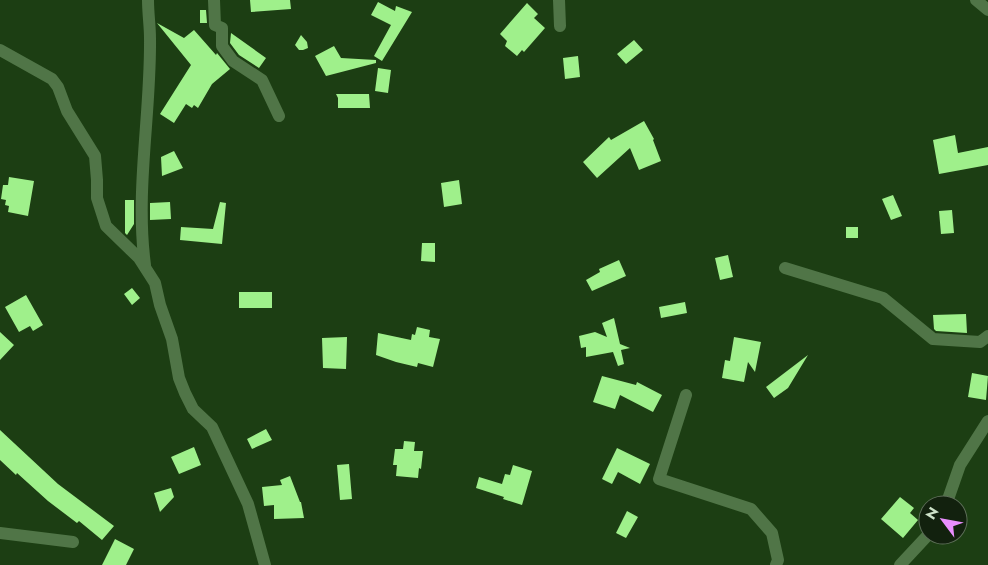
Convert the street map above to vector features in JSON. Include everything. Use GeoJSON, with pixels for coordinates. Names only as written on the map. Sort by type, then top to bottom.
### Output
{"type":"FeatureCollection","features":[{"type":"Feature","properties":{"kind":"street"},"geometry":{"type":"LineString","coordinates":[[145,268],[142,243],[142,164],[150,39],[148,0]]}},
{"type":"Feature","properties":{"kind":"street"},"geometry":{"type":"LineString","coordinates":[[214,0],[215,25],[222,28],[222,46],[233,61],[262,80],[280,116]]}},
{"type":"Feature","properties":{"kind":"street"},"geometry":{"type":"LineString","coordinates":[[559,0],[560,26]]}},
{"type":"Feature","properties":{"kind":"street"},"geometry":{"type":"LineString","coordinates":[[976,0],[988,10]]}},
{"type":"Feature","properties":{"kind":"street"},"geometry":{"type":"LineString","coordinates":[[0,50],[52,79],[58,86],[67,111],[95,156],[97,198],[106,226],[138,258],[155,284],[172,340],[179,378],[184,393],[193,408],[212,427],[248,504],[265,565]]}},
{"type":"Feature","properties":{"kind":"street"},"geometry":{"type":"LineString","coordinates":[[786,268],[883,298],[933,338],[980,342],[988,336]]}},
{"type":"Feature","properties":{"kind":"street"},"geometry":{"type":"LineString","coordinates":[[686,395],[658,479],[751,509],[772,533],[778,560],[776,565]]}},
{"type":"Feature","properties":{"kind":"street"},"geometry":{"type":"LineString","coordinates":[[949,495],[960,464],[988,421]]}},
{"type":"Feature","properties":{"kind":"street"},"geometry":{"type":"LineString","coordinates":[[0,533],[73,542]]}},
{"type":"Feature","properties":{"kind":"street"},"geometry":{"type":"LineString","coordinates":[[900,565],[919,545]]}},
{"type":"Feature","properties":{"kind":"building"},"geometry":{"type":"Polygon","coordinates":[[[250,0],[290,0],[291,9],[251,12],[250,0]]]}},
{"type":"Feature","properties":{"kind":"building"},"geometry":{"type":"Polygon","coordinates":[[[378,2],[395,11],[396,6],[412,12],[382,61],[374,56],[391,25],[371,15],[378,2]]]}},
{"type":"Feature","properties":{"kind":"building"},"geometry":{"type":"Polygon","coordinates":[[[527,3],[538,14],[534,18],[545,28],[524,52],[522,50],[517,56],[505,46],[507,41],[500,34],[527,3]]]}},
{"type":"Feature","properties":{"kind":"building"},"geometry":{"type":"Polygon","coordinates":[[[200,10],[206,10],[207,23],[200,23],[200,10]]]}},
{"type":"Feature","properties":{"kind":"building"},"geometry":{"type":"Polygon","coordinates":[[[157,23],[184,38],[194,30],[230,69],[212,84],[198,108],[194,105],[192,108],[186,104],[174,123],[160,114],[191,65],[157,23]]]}},
{"type":"Feature","properties":{"kind":"building"},"geometry":{"type":"Polygon","coordinates":[[[231,33],[266,58],[259,68],[239,55],[230,43],[231,33]]]}},
{"type":"Feature","properties":{"kind":"building"},"geometry":{"type":"Polygon","coordinates":[[[301,35],[307,42],[308,48],[299,50],[295,45],[301,35]]]}},
{"type":"Feature","properties":{"kind":"building"},"geometry":{"type":"Polygon","coordinates":[[[634,40],[643,50],[626,64],[617,54],[634,40]]]}},
{"type":"Feature","properties":{"kind":"building"},"geometry":{"type":"Polygon","coordinates":[[[334,46],[341,58],[376,60],[376,63],[326,76],[315,56],[334,46]]]}},
{"type":"Feature","properties":{"kind":"building"},"geometry":{"type":"Polygon","coordinates":[[[578,56],[580,77],[565,79],[563,58],[578,56]]]}},
{"type":"Feature","properties":{"kind":"building"},"geometry":{"type":"Polygon","coordinates":[[[378,68],[391,70],[388,93],[375,91],[378,68]]]}},
{"type":"Feature","properties":{"kind":"building"},"geometry":{"type":"Polygon","coordinates":[[[336,94],[369,94],[370,108],[338,108],[336,94]]]}},
{"type":"Feature","properties":{"kind":"building"},"geometry":{"type":"Polygon","coordinates":[[[644,121],[654,139],[661,161],[639,170],[630,148],[597,178],[583,162],[609,137],[611,140],[644,121]]]}},
{"type":"Feature","properties":{"kind":"building"},"geometry":{"type":"Polygon","coordinates":[[[955,135],[958,153],[988,147],[988,165],[939,174],[933,140],[955,135]]]}},
{"type":"Feature","properties":{"kind":"building"},"geometry":{"type":"Polygon","coordinates":[[[174,151],[183,168],[162,176],[161,157],[174,151]]]}},
{"type":"Feature","properties":{"kind":"building"},"geometry":{"type":"Polygon","coordinates":[[[9,177],[34,181],[28,216],[8,212],[9,206],[5,205],[6,200],[1,199],[3,185],[8,185],[9,177]]]}},
{"type":"Feature","properties":{"kind":"building"},"geometry":{"type":"Polygon","coordinates":[[[459,180],[462,204],[444,207],[441,183],[459,180]]]}},
{"type":"Feature","properties":{"kind":"building"},"geometry":{"type":"Polygon","coordinates":[[[893,195],[902,216],[891,220],[882,199],[893,195]]]}},
{"type":"Feature","properties":{"kind":"building"},"geometry":{"type":"Polygon","coordinates":[[[125,200],[134,200],[134,224],[127,235],[125,233],[125,200]]]}},
{"type":"Feature","properties":{"kind":"building"},"geometry":{"type":"Polygon","coordinates":[[[170,202],[171,219],[150,220],[150,203],[170,202]]]}},
{"type":"Feature","properties":{"kind":"building"},"geometry":{"type":"Polygon","coordinates":[[[220,202],[226,203],[222,244],[180,240],[181,227],[213,229],[220,202]]]}},
{"type":"Feature","properties":{"kind":"building"},"geometry":{"type":"Polygon","coordinates":[[[952,210],[954,233],[941,234],[939,211],[952,210]]]}},
{"type":"Feature","properties":{"kind":"building"},"geometry":{"type":"Polygon","coordinates":[[[846,227],[858,227],[858,238],[846,238],[846,227]]]}},
{"type":"Feature","properties":{"kind":"building"},"geometry":{"type":"Polygon","coordinates":[[[422,243],[435,243],[435,262],[421,261],[422,243]]]}},
{"type":"Feature","properties":{"kind":"building"},"geometry":{"type":"Polygon","coordinates":[[[728,255],[733,277],[720,280],[715,258],[728,255]]]}},
{"type":"Feature","properties":{"kind":"building"},"geometry":{"type":"Polygon","coordinates":[[[619,260],[626,276],[592,291],[586,280],[600,272],[599,269],[619,260]]]}},
{"type":"Feature","properties":{"kind":"building"},"geometry":{"type":"Polygon","coordinates":[[[132,288],[140,298],[132,305],[124,294],[132,288]]]}},
{"type":"Feature","properties":{"kind":"building"},"geometry":{"type":"Polygon","coordinates":[[[239,292],[272,292],[272,308],[239,308],[239,292]]]}},
{"type":"Feature","properties":{"kind":"building"},"geometry":{"type":"Polygon","coordinates":[[[26,295],[43,325],[33,331],[30,326],[19,332],[5,307],[26,295]]]}},
{"type":"Feature","properties":{"kind":"building"},"geometry":{"type":"Polygon","coordinates":[[[685,302],[687,313],[661,318],[659,307],[685,302]]]}},
{"type":"Feature","properties":{"kind":"building"},"geometry":{"type":"Polygon","coordinates":[[[966,314],[967,333],[936,331],[934,329],[933,315],[966,314]]]}},
{"type":"Feature","properties":{"kind":"building"},"geometry":{"type":"Polygon","coordinates":[[[614,318],[620,344],[630,348],[621,350],[624,364],[618,366],[613,352],[586,357],[586,347],[581,348],[579,336],[595,332],[607,337],[602,323],[614,318]]]}},
{"type":"Feature","properties":{"kind":"building"},"geometry":{"type":"Polygon","coordinates":[[[417,327],[430,330],[429,337],[440,339],[433,367],[418,363],[417,367],[376,355],[378,333],[411,340],[412,334],[415,335],[417,327]]]}},
{"type":"Feature","properties":{"kind":"building"},"geometry":{"type":"Polygon","coordinates":[[[0,332],[14,345],[0,360],[0,332]]]}},
{"type":"Feature","properties":{"kind":"building"},"geometry":{"type":"Polygon","coordinates":[[[347,337],[346,369],[323,368],[322,338],[347,337]]]}},
{"type":"Feature","properties":{"kind":"building"},"geometry":{"type":"Polygon","coordinates":[[[734,337],[761,342],[755,372],[748,362],[744,382],[722,378],[725,360],[730,361],[734,337]]]}},
{"type":"Feature","properties":{"kind":"building"},"geometry":{"type":"Polygon","coordinates":[[[808,355],[788,388],[774,398],[766,387],[808,355]]]}},
{"type":"Feature","properties":{"kind":"building"},"geometry":{"type":"Polygon","coordinates":[[[972,373],[988,376],[986,400],[968,397],[972,373]]]}},
{"type":"Feature","properties":{"kind":"building"},"geometry":{"type":"Polygon","coordinates":[[[602,376],[636,385],[637,382],[662,395],[653,412],[620,395],[615,409],[593,402],[602,376]]]}},
{"type":"Feature","properties":{"kind":"building"},"geometry":{"type":"Polygon","coordinates":[[[266,429],[272,440],[252,449],[247,439],[266,429]]]}},
{"type":"Feature","properties":{"kind":"building"},"geometry":{"type":"Polygon","coordinates":[[[0,430],[58,484],[114,526],[102,540],[79,521],[77,523],[48,501],[0,460],[0,430]]]}},
{"type":"Feature","properties":{"kind":"building"},"geometry":{"type":"Polygon","coordinates":[[[404,441],[415,442],[414,451],[423,451],[418,478],[396,476],[397,465],[393,465],[395,449],[403,449],[404,441]]]}},
{"type":"Feature","properties":{"kind":"building"},"geometry":{"type":"Polygon","coordinates":[[[194,447],[201,465],[179,474],[171,457],[194,447]]]}},
{"type":"Feature","properties":{"kind":"building"},"geometry":{"type":"Polygon","coordinates":[[[617,448],[650,464],[640,484],[618,472],[612,484],[602,479],[617,448]]]}},
{"type":"Feature","properties":{"kind":"building"},"geometry":{"type":"Polygon","coordinates":[[[349,464],[352,499],[340,500],[337,465],[349,464]]]}},
{"type":"Feature","properties":{"kind":"building"},"geometry":{"type":"Polygon","coordinates":[[[513,465],[532,471],[522,505],[476,488],[479,477],[502,484],[505,474],[510,475],[513,465]]]}},
{"type":"Feature","properties":{"kind":"building"},"geometry":{"type":"Polygon","coordinates":[[[290,476],[301,502],[304,518],[274,519],[274,505],[264,506],[262,487],[282,485],[280,480],[290,476]]]}},
{"type":"Feature","properties":{"kind":"building"},"geometry":{"type":"Polygon","coordinates":[[[171,488],[174,497],[160,512],[154,493],[171,488]]]}},
{"type":"Feature","properties":{"kind":"building"},"geometry":{"type":"Polygon","coordinates":[[[900,497],[914,508],[910,513],[918,520],[903,538],[881,519],[900,497]]]}},
{"type":"Feature","properties":{"kind":"building"},"geometry":{"type":"Polygon","coordinates":[[[627,511],[638,517],[626,538],[616,533],[627,511]]]}},
{"type":"Feature","properties":{"kind":"building"},"geometry":{"type":"Polygon","coordinates":[[[115,539],[134,549],[126,565],[102,565],[115,539]]]}}]}
